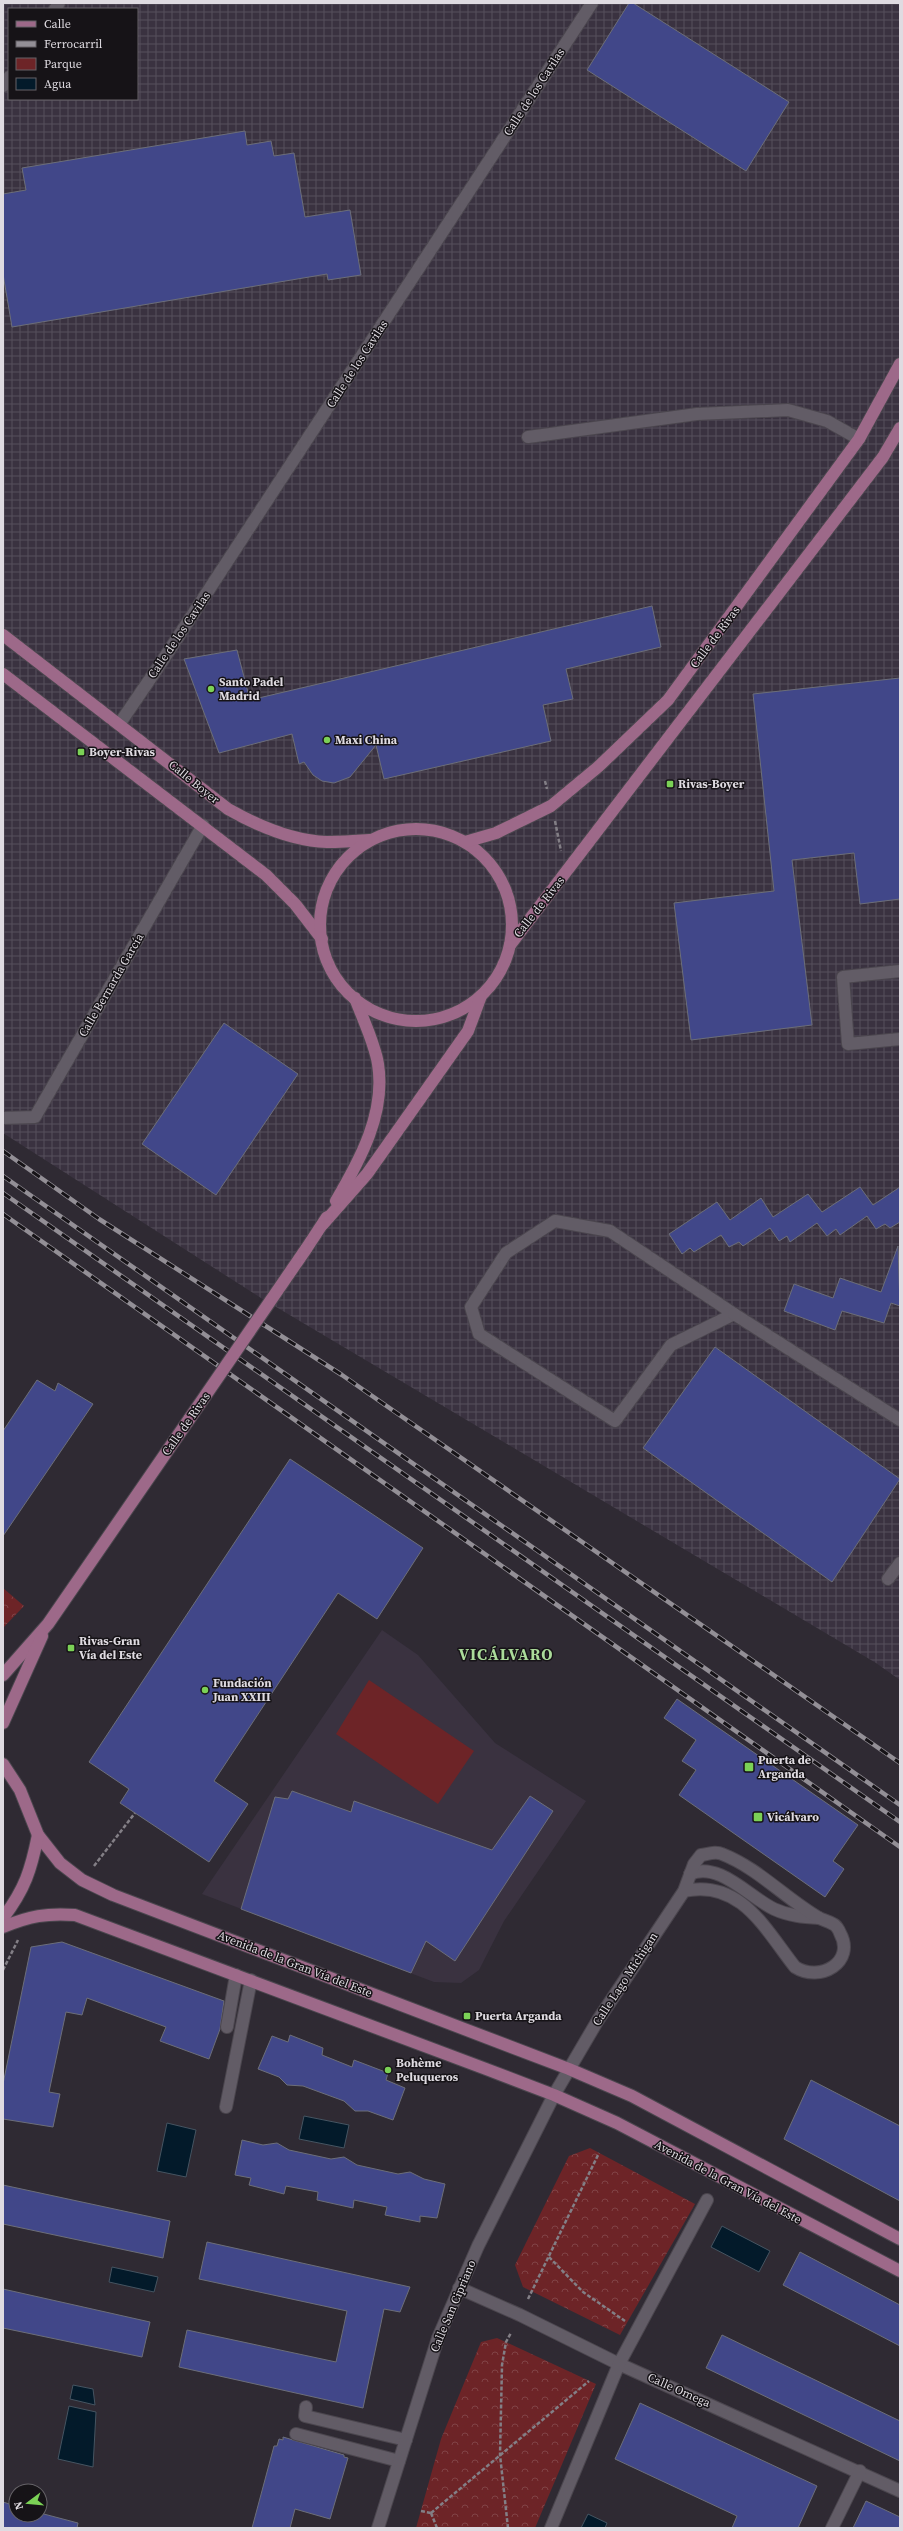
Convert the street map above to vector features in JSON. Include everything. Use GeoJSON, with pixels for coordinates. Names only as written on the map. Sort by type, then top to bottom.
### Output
{"type":"FeatureCollection","features":[{"type":"Feature","properties":{"kind":"main road","name":"Calle de Rivas"},"geometry":{"type":"LineString","coordinates":[[465,842],[496,833],[552,806],[598,767],[668,700],[859,439],[900,364]]}},
{"type":"Feature","properties":{"kind":"main road","name":"Calle de Rivas"},"geometry":{"type":"LineString","coordinates":[[510,945],[883,457],[900,428]]}},
{"type":"Feature","properties":{"kind":"main road","name":"Calle Boyer"},"geometry":{"type":"LineString","coordinates":[[3,635],[120,723],[228,809],[254,824],[288,836],[326,842],[371,840]]}},
{"type":"Feature","properties":{"kind":"main road"},"geometry":{"type":"LineString","coordinates":[[3,674],[203,825],[266,875],[295,904],[322,939]]}},
{"type":"Feature","properties":{"kind":"main road"},"geometry":{"type":"LineString","coordinates":[[418,828],[445,833],[465,842],[488,861],[504,886],[511,915],[510,945],[500,972],[482,994],[453,1013],[419,1020],[385,1015],[369,1008],[355,998],[333,971],[322,939],[321,911],[329,885],[344,862],[371,840],[386,833],[418,828]]}},
{"type":"Feature","properties":{"kind":"main road","name":"Calle de Rivas"},"geometry":{"type":"LineString","coordinates":[[323,1224],[367,1174],[468,1031],[482,994]]}},
{"type":"Feature","properties":{"kind":"main road","name":"Calle de Rivas"},"geometry":{"type":"LineString","coordinates":[[3,1675],[48,1624],[323,1224],[356,1166],[379,1104],[378,1063],[355,998]]}},
{"type":"Feature","properties":{"kind":"main road","name":"Calle de Rivas"},"geometry":{"type":"LineString","coordinates":[[3,1723],[48,1624]]}},
{"type":"Feature","properties":{"kind":"main road","name":"Avenida de la Gran Vía del Este"},"geometry":{"type":"LineString","coordinates":[[3,1764],[20,1790],[38,1835],[60,1863],[82,1880],[113,1895],[569,2069],[632,2096],[900,2239]]}},
{"type":"Feature","properties":{"kind":"main road"},"geometry":{"type":"LineString","coordinates":[[3,1918],[17,1899],[31,1868],[38,1835]]}},
{"type":"Feature","properties":{"kind":"main road","name":"Avenida de la Gran Vía del Este"},"geometry":{"type":"LineString","coordinates":[[3,1927],[32,1916],[51,1913],[75,1915],[236,1974],[554,2095],[617,2123],[900,2272]]}},
{"type":"Feature","properties":{"kind":"street","name":"Calle de los Cavilas"},"geometry":{"type":"LineString","coordinates":[[120,723],[166,656],[592,3]]}},
{"type":"Feature","properties":{"kind":"street"},"geometry":{"type":"LineString","coordinates":[[528,437],[697,414],[788,410],[827,421],[859,439]]}},
{"type":"Feature","properties":{"kind":"street","name":"Calle Bernarda García"},"geometry":{"type":"LineString","coordinates":[[3,1118],[35,1117],[203,825]]}},
{"type":"Feature","properties":{"kind":"street"},"geometry":{"type":"LineString","coordinates":[[900,971],[843,977],[848,1044],[900,1039]]}},
{"type":"Feature","properties":{"kind":"street"},"geometry":{"type":"LineString","coordinates":[[734,1314],[671,1345],[615,1421],[479,1334],[471,1307],[506,1253],[555,1221],[610,1231],[734,1314],[900,1420]]}},
{"type":"Feature","properties":{"kind":"street"},"geometry":{"type":"LineString","coordinates":[[888,1579],[900,1563]]}},
{"type":"Feature","properties":{"kind":"street","name":"Calle Lago Michigan"},"geometry":{"type":"LineString","coordinates":[[569,2069],[601,2016],[684,1891],[690,1874],[701,1854],[722,1854],[766,1880],[820,1918]]}},
{"type":"Feature","properties":{"kind":"street"},"geometry":{"type":"LineString","coordinates":[[684,1891],[699,1888],[715,1890],[740,1902],[757,1916],[795,1966],[811,1974],[823,1973],[832,1968],[842,1953],[841,1933],[834,1924],[820,1918],[803,1917],[774,1909],[712,1872],[698,1870],[690,1874]]}},
{"type":"Feature","properties":{"kind":"street"},"geometry":{"type":"LineString","coordinates":[[227,2027],[236,1974]]}},
{"type":"Feature","properties":{"kind":"street"},"geometry":{"type":"LineString","coordinates":[[226,2107],[251,1980]]}},
{"type":"Feature","properties":{"kind":"street"},"geometry":{"type":"LineString","coordinates":[[554,2095],[569,2069]]}},
{"type":"Feature","properties":{"kind":"street","name":"Calle San Cipriano"},"geometry":{"type":"LineString","coordinates":[[378,2528],[438,2338],[459,2288],[554,2095]]}},
{"type":"Feature","properties":{"kind":"street"},"geometry":{"type":"LineString","coordinates":[[551,2528],[619,2364],[706,2200]]}},
{"type":"Feature","properties":{"kind":"street","name":"Calle Omega"},"geometry":{"type":"LineString","coordinates":[[459,2288],[520,2315],[619,2364],[860,2471],[900,2491]]}},
{"type":"Feature","properties":{"kind":"street"},"geometry":{"type":"LineString","coordinates":[[306,2407],[305,2416],[406,2440]]}},
{"type":"Feature","properties":{"kind":"street"},"geometry":{"type":"LineString","coordinates":[[296,2434],[399,2461]]}},
{"type":"Feature","properties":{"kind":"street"},"geometry":{"type":"LineString","coordinates":[[832,2528],[860,2471]]}},
{"type":"Feature","properties":{"kind":"path"},"geometry":{"type":"LineString","coordinates":[[545,781],[552,806],[566,873]]}},
{"type":"Feature","properties":{"kind":"path"},"geometry":{"type":"LineString","coordinates":[[94,1866],[135,1813]]}},
{"type":"Feature","properties":{"kind":"path"},"geometry":{"type":"LineString","coordinates":[[3,1970],[17,1941],[21,1937]]}},
{"type":"Feature","properties":{"kind":"path"},"geometry":{"type":"LineString","coordinates":[[528,2299],[599,2153]]}},
{"type":"Feature","properties":{"kind":"path"},"geometry":{"type":"LineString","coordinates":[[549,2257],[583,2292],[637,2329]]}},
{"type":"Feature","properties":{"kind":"path"},"geometry":{"type":"LineString","coordinates":[[508,2528],[500,2455],[502,2365],[506,2342],[511,2333]]}},
{"type":"Feature","properties":{"kind":"path"},"geometry":{"type":"LineString","coordinates":[[431,2513],[589,2381]]}},
{"type":"Feature","properties":{"kind":"path"},"geometry":{"type":"LineString","coordinates":[[420,2511],[431,2513]]}},
{"type":"Feature","properties":{"kind":"path"},"geometry":{"type":"LineString","coordinates":[[431,2513],[437,2528]]}},
{"type":"Feature","properties":{"kind":"shaded area"},"geometry":{"type":"Polygon","coordinates":[[[3,3],[900,3],[900,1680],[876,1663],[261,1298],[3,1133],[3,3]]]}},
{"type":"Feature","properties":{"kind":"shaded area"},"geometry":{"type":"Polygon","coordinates":[[[382,1630],[418,1655],[495,1743],[586,1801],[504,1921],[479,1970],[461,1983],[434,1982],[202,1894],[382,1630]]]}},
{"type":"Feature","properties":{"kind":"green space"},"geometry":{"type":"Polygon","coordinates":[[[3,1588],[24,1606],[3,1628],[3,1588]]]}},
{"type":"Feature","properties":{"kind":"green space"},"geometry":{"type":"Polygon","coordinates":[[[369,1680],[474,1751],[438,1804],[336,1734],[369,1680]]]}},
{"type":"Feature","properties":{"kind":"green space"},"geometry":{"type":"Polygon","coordinates":[[[590,2148],[695,2204],[620,2335],[523,2287],[515,2265],[569,2156],[590,2148]]]}},
{"type":"Feature","properties":{"kind":"green space"},"geometry":{"type":"Polygon","coordinates":[[[497,2338],[596,2384],[535,2528],[416,2528],[441,2439],[481,2342],[497,2338]]]}},
{"type":"Feature","properties":{"kind":"water"},"geometry":{"type":"Polygon","coordinates":[[[304,2116],[349,2125],[344,2148],[299,2139],[304,2116]]]}},
{"type":"Feature","properties":{"kind":"water"},"geometry":{"type":"Polygon","coordinates":[[[167,2123],[196,2130],[186,2177],[157,2171],[167,2123]]]}},
{"type":"Feature","properties":{"kind":"water"},"geometry":{"type":"Polygon","coordinates":[[[722,2226],[770,2251],[759,2272],[711,2247],[722,2226]]]}},
{"type":"Feature","properties":{"kind":"water"},"geometry":{"type":"Polygon","coordinates":[[[112,2267],[158,2277],[154,2292],[109,2282],[112,2267]]]}},
{"type":"Feature","properties":{"kind":"water"},"geometry":{"type":"Polygon","coordinates":[[[73,2385],[93,2389],[95,2405],[70,2399],[73,2385]]]}},
{"type":"Feature","properties":{"kind":"water"},"geometry":{"type":"Polygon","coordinates":[[[69,2406],[96,2412],[93,2467],[58,2459],[69,2406]]]}},
{"type":"Feature","properties":{"kind":"water"},"geometry":{"type":"Polygon","coordinates":[[[588,2514],[607,2523],[605,2528],[581,2528],[588,2514]]]}},
{"type":"Feature","properties":{"kind":"building"},"geometry":{"type":"Polygon","coordinates":[[[629,3],[633,3],[789,102],[746,171],[587,70],[629,3]]]}},
{"type":"Feature","properties":{"kind":"building"},"geometry":{"type":"Polygon","coordinates":[[[245,131],[247,145],[271,141],[274,156],[294,153],[305,217],[350,210],[361,275],[328,280],[327,274],[12,327],[3,274],[3,194],[26,190],[22,168],[245,131]]]}},
{"type":"Feature","properties":{"kind":"building"},"geometry":{"type":"Polygon","coordinates":[[[652,606],[661,647],[566,669],[573,699],[543,705],[551,741],[384,779],[376,745],[350,777],[334,783],[322,781],[313,775],[304,762],[299,764],[292,734],[219,753],[184,659],[237,650],[250,700],[652,606]]]}},
{"type":"Feature","properties":{"kind":"building"},"geometry":{"type":"Polygon","coordinates":[[[900,678],[900,899],[860,904],[854,853],[792,860],[812,1025],[691,1040],[674,903],[774,891],[753,694],[900,678]]]}},
{"type":"Feature","properties":{"kind":"building"},"geometry":{"type":"Polygon","coordinates":[[[224,1023],[298,1074],[216,1195],[142,1144],[224,1023]]]}},
{"type":"Feature","properties":{"kind":"building"},"geometry":{"type":"Polygon","coordinates":[[[860,1187],[873,1205],[900,1187],[900,1222],[890,1228],[885,1224],[876,1229],[867,1216],[840,1235],[836,1229],[827,1236],[817,1223],[790,1242],[787,1236],[779,1241],[770,1228],[743,1246],[739,1242],[729,1247],[721,1235],[694,1252],[690,1248],[682,1254],[669,1234],[717,1202],[730,1220],[761,1198],[773,1217],[808,1194],[822,1212],[860,1187]]]}},
{"type":"Feature","properties":{"kind":"building"},"geometry":{"type":"Polygon","coordinates":[[[898,1246],[900,1306],[891,1303],[884,1323],[842,1311],[835,1330],[784,1311],[794,1284],[833,1298],[840,1278],[881,1292],[898,1246]]]}},
{"type":"Feature","properties":{"kind":"building"},"geometry":{"type":"Polygon","coordinates":[[[715,1347],[900,1479],[832,1582],[643,1448],[715,1347]]]}},
{"type":"Feature","properties":{"kind":"building"},"geometry":{"type":"Polygon","coordinates":[[[37,1380],[55,1391],[58,1383],[93,1404],[3,1536],[3,1431],[37,1380]]]}},
{"type":"Feature","properties":{"kind":"building","name":"Fundación Juan XXIII"},"geometry":{"type":"Polygon","coordinates":[[[290,1459],[423,1548],[377,1619],[338,1593],[214,1781],[248,1804],[209,1862],[120,1803],[129,1789],[89,1762],[290,1459]]]}},
{"type":"Feature","properties":{"kind":"building"},"geometry":{"type":"Polygon","coordinates":[[[677,1699],[858,1825],[833,1861],[844,1869],[825,1897],[679,1795],[696,1770],[682,1761],[696,1740],[664,1718],[677,1699]]]}},
{"type":"Feature","properties":{"kind":"building"},"geometry":{"type":"Polygon","coordinates":[[[292,1791],[351,1812],[354,1801],[492,1850],[530,1796],[553,1811],[455,1961],[426,1941],[411,1973],[241,1909],[275,1797],[288,1799],[292,1791]]]}},
{"type":"Feature","properties":{"kind":"building"},"geometry":{"type":"Polygon","coordinates":[[[62,1942],[224,2001],[220,2029],[209,2059],[160,2041],[166,2027],[87,1998],[82,2015],[66,2012],[49,2092],[60,2094],[53,2127],[3,2119],[3,2084],[31,1947],[62,1942]]]}},
{"type":"Feature","properties":{"kind":"building"},"geometry":{"type":"Polygon","coordinates":[[[290,2035],[323,2048],[322,2055],[352,2067],[354,2060],[388,2073],[386,2080],[405,2088],[393,2120],[368,2111],[355,2111],[344,2101],[303,2086],[287,2085],[279,2077],[258,2069],[272,2036],[288,2042],[290,2035]]]}},
{"type":"Feature","properties":{"kind":"building"},"geometry":{"type":"Polygon","coordinates":[[[811,2080],[900,2126],[900,2201],[784,2139],[811,2080]]]}},
{"type":"Feature","properties":{"kind":"building"},"geometry":{"type":"Polygon","coordinates":[[[242,2140],[263,2145],[277,2143],[289,2150],[331,2159],[344,2157],[357,2165],[398,2174],[410,2172],[424,2179],[445,2184],[437,2218],[420,2216],[420,2222],[385,2215],[387,2207],[354,2200],[353,2208],[317,2200],[318,2192],[286,2186],[284,2194],[249,2185],[251,2178],[235,2175],[242,2140]]]}},
{"type":"Feature","properties":{"kind":"building"},"geometry":{"type":"Polygon","coordinates":[[[3,2185],[170,2221],[163,2258],[3,2224],[3,2185]]]}},
{"type":"Feature","properties":{"kind":"building"},"geometry":{"type":"Polygon","coordinates":[[[207,2242],[410,2287],[400,2312],[384,2309],[363,2408],[179,2367],[187,2330],[336,2362],[347,2311],[199,2279],[207,2242]]]}},
{"type":"Feature","properties":{"kind":"building"},"geometry":{"type":"Polygon","coordinates":[[[800,2252],[900,2305],[900,2346],[783,2285],[800,2252]]]}},
{"type":"Feature","properties":{"kind":"building"},"geometry":{"type":"Polygon","coordinates":[[[3,2289],[150,2322],[142,2357],[3,2328],[3,2289]]]}},
{"type":"Feature","properties":{"kind":"building"},"geometry":{"type":"Polygon","coordinates":[[[722,2335],[900,2421],[900,2461],[706,2368],[722,2335]]]}},
{"type":"Feature","properties":{"kind":"building"},"geometry":{"type":"Polygon","coordinates":[[[640,2403],[817,2486],[798,2528],[732,2528],[737,2516],[615,2459],[640,2403]]]}},
{"type":"Feature","properties":{"kind":"building"},"geometry":{"type":"Polygon","coordinates":[[[283,2437],[344,2455],[344,2457],[348,2458],[330,2519],[295,2509],[290,2528],[252,2528],[274,2446],[277,2446],[279,2439],[283,2440],[283,2437]]]}},
{"type":"Feature","properties":{"kind":"building"},"geometry":{"type":"Polygon","coordinates":[[[866,2501],[900,2517],[900,2528],[853,2528],[866,2501]]]}},
{"type":"Feature","properties":{"kind":"building"},"geometry":{"type":"Polygon","coordinates":[[[3,2502],[8,2504],[8,2523],[48,2523],[48,2515],[78,2523],[77,2528],[3,2528],[3,2502]]]}},
{"type":"Feature","properties":{"kind":"railway"},"geometry":{"type":"LineString","coordinates":[[3,1151],[99,1219],[342,1375],[900,1763]]}},
{"type":"Feature","properties":{"kind":"railway"},"geometry":{"type":"LineString","coordinates":[[3,1176],[900,1805]]}},
{"type":"Feature","properties":{"kind":"railway"},"geometry":{"type":"LineString","coordinates":[[3,1193],[900,1822]]}},
{"type":"Feature","properties":{"kind":"railway"},"geometry":{"type":"LineString","coordinates":[[3,1214],[900,1847]]}},
{"type":"Feature","properties":{"kind":"place","name":"Santo Padel Madrid"},"geometry":{"type":"Point","coordinates":[211,689]}},
{"type":"Feature","properties":{"kind":"place","name":"Maxi China"},"geometry":{"type":"Point","coordinates":[327,740]}},
{"type":"Feature","properties":{"kind":"place","name":"Boyer-Rivas"},"geometry":{"type":"Point","coordinates":[81,752]}},
{"type":"Feature","properties":{"kind":"place","name":"Rivas-Boyer"},"geometry":{"type":"Point","coordinates":[670,784]}},
{"type":"Feature","properties":{"kind":"place","name":"Rivas-Gran Vía del Este"},"geometry":{"type":"Point","coordinates":[71,1648]}},
{"type":"Feature","properties":{"kind":"place","name":"Fundación Juan XXIII"},"geometry":{"type":"Point","coordinates":[205,1690]}},
{"type":"Feature","properties":{"kind":"place","name":"Puerta de Arganda"},"geometry":{"type":"Point","coordinates":[749,1767]}},
{"type":"Feature","properties":{"kind":"place","name":"Vicálvaro"},"geometry":{"type":"Point","coordinates":[758,1817]}},
{"type":"Feature","properties":{"kind":"place","name":"Puerta Arganda"},"geometry":{"type":"Point","coordinates":[467,2016]}},
{"type":"Feature","properties":{"kind":"place","name":"Bohème Peluqueros"},"geometry":{"type":"Point","coordinates":[388,2070]}},
{"type":"Feature","properties":{"kind":"district","name":"VICÁLVARO"},"geometry":{"type":"Point","coordinates":[506,1654]}}]}
